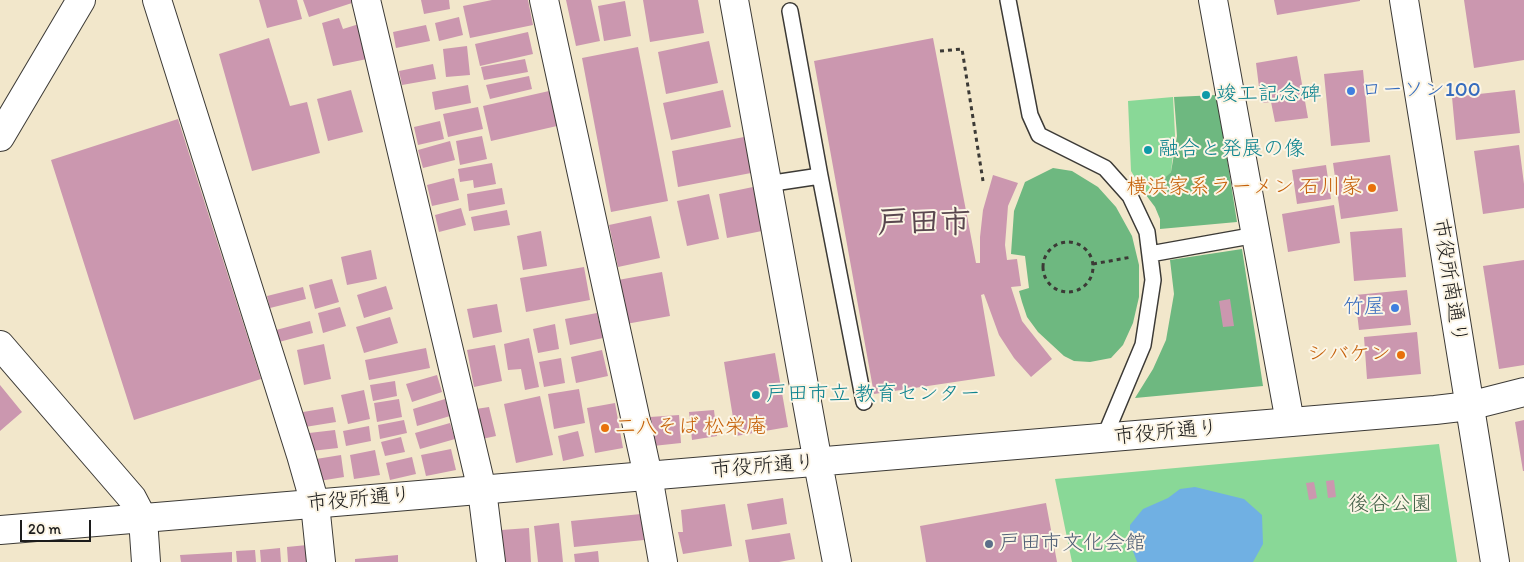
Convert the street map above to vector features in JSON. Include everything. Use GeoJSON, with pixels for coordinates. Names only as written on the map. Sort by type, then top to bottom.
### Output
{"type":"FeatureCollection","features":[{"type":"Feature","properties":{"kind":"street"},"geometry":{"type":"LineString","coordinates":[[0,137],[81,0]]}},
{"type":"Feature","properties":{"kind":"street"},"geometry":{"type":"LineString","coordinates":[[157,0],[301,455],[314,504],[321,562]]}},
{"type":"Feature","properties":{"kind":"street"},"geometry":{"type":"LineString","coordinates":[[366,0],[482,490],[492,562]]}},
{"type":"Feature","properties":{"kind":"street"},"geometry":{"type":"LineString","coordinates":[[544,0],[648,476],[663,562]]}},
{"type":"Feature","properties":{"kind":"street"},"geometry":{"type":"LineString","coordinates":[[734,0],[836,562]]}},
{"type":"Feature","properties":{"kind":"street"},"geometry":{"type":"LineString","coordinates":[[1213,0],[1290,422]]}},
{"type":"Feature","properties":{"kind":"street","name":"市役所南通り"},"geometry":{"type":"LineString","coordinates":[[1404,0],[1495,562]]}},
{"type":"Feature","properties":{"kind":"street"},"geometry":{"type":"LineString","coordinates":[[0,346],[132,498],[143,519],[146,562]]}},
{"type":"Feature","properties":{"kind":"street","name":"市役所通り"},"geometry":{"type":"LineString","coordinates":[[0,530],[1469,406],[1524,392]]}},
{"type":"Feature","properties":{"kind":"lane"},"geometry":{"type":"LineString","coordinates":[[1008,0],[1030,115],[1039,135],[1105,168],[1130,196],[1147,232],[1153,280],[1143,345],[1104,438]]}},
{"type":"Feature","properties":{"kind":"lane"},"geometry":{"type":"LineString","coordinates":[[790,11],[864,402]]}},
{"type":"Feature","properties":{"kind":"lane"},"geometry":{"type":"LineString","coordinates":[[767,184],[820,176]]}},
{"type":"Feature","properties":{"kind":"lane"},"geometry":{"type":"LineString","coordinates":[[1150,254],[1256,235]]}},
{"type":"Feature","properties":{"kind":"path"},"geometry":{"type":"LineString","coordinates":[[940,51],[962,49],[983,181]]}},
{"type":"Feature","properties":{"kind":"path"},"geometry":{"type":"LineString","coordinates":[[1065,242],[1075,243],[1084,248],[1090,255],[1093,264],[1092,274],[1088,283],[1081,290],[1072,292],[1062,292],[1053,287],[1046,280],[1043,271],[1044,261],[1048,252],[1056,245],[1065,242]]}},
{"type":"Feature","properties":{"kind":"path"},"geometry":{"type":"LineString","coordinates":[[1093,264],[1150,254]]}},
{"type":"Feature","properties":{"kind":"green space"},"geometry":{"type":"Polygon","coordinates":[[[1217,95],[1237,222],[1160,229],[1160,219],[1155,207],[1146,195],[1171,172],[1177,136],[1174,97],[1217,95]]]}},
{"type":"Feature","properties":{"kind":"green space"},"geometry":{"type":"Polygon","coordinates":[[[1173,97],[1175,135],[1171,172],[1152,191],[1145,194],[1131,171],[1128,101],[1173,97]]]}},
{"type":"Feature","properties":{"kind":"green space"},"geometry":{"type":"Polygon","coordinates":[[[1053,168],[1072,171],[1098,187],[1116,207],[1132,236],[1139,265],[1139,297],[1133,323],[1123,345],[1111,358],[1090,362],[1074,361],[1064,356],[1038,332],[1027,317],[1022,302],[1019,291],[1029,288],[1025,256],[1011,254],[1014,211],[1025,182],[1053,168]]]}},
{"type":"Feature","properties":{"kind":"green space"},"geometry":{"type":"Polygon","coordinates":[[[1242,249],[1263,386],[1135,398],[1153,369],[1166,340],[1174,294],[1170,260],[1242,249]]]}},
{"type":"Feature","properties":{"kind":"green space","name":"後谷公園"},"geometry":{"type":"Polygon","coordinates":[[[1439,444],[1457,562],[1072,562],[1055,479],[1439,444]]]}},
{"type":"Feature","properties":{"kind":"water"},"geometry":{"type":"Polygon","coordinates":[[[1195,487],[1244,499],[1262,515],[1263,544],[1253,562],[1137,562],[1130,543],[1130,525],[1143,509],[1168,498],[1180,489],[1195,487]]]}},
{"type":"Feature","properties":{"kind":"building"},"geometry":{"type":"Polygon","coordinates":[[[259,0],[297,0],[302,19],[267,28],[259,0]]]}},
{"type":"Feature","properties":{"kind":"building"},"geometry":{"type":"Polygon","coordinates":[[[303,0],[351,0],[352,3],[309,17],[303,0]]]}},
{"type":"Feature","properties":{"kind":"building"},"geometry":{"type":"Polygon","coordinates":[[[421,0],[449,0],[450,9],[424,14],[421,0]]]}},
{"type":"Feature","properties":{"kind":"building"},"geometry":{"type":"Polygon","coordinates":[[[492,0],[528,0],[533,25],[470,38],[463,6],[492,0]]]}},
{"type":"Feature","properties":{"kind":"building"},"geometry":{"type":"Polygon","coordinates":[[[566,0],[591,0],[600,41],[576,46],[566,0]]]}},
{"type":"Feature","properties":{"kind":"building"},"geometry":{"type":"Polygon","coordinates":[[[643,0],[698,0],[704,33],[650,42],[643,0]]]}},
{"type":"Feature","properties":{"kind":"building"},"geometry":{"type":"Polygon","coordinates":[[[1274,0],[1360,0],[1360,1],[1277,15],[1274,0]]]}},
{"type":"Feature","properties":{"kind":"building"},"geometry":{"type":"Polygon","coordinates":[[[1464,0],[1524,0],[1524,60],[1474,68],[1464,0]]]}},
{"type":"Feature","properties":{"kind":"building"},"geometry":{"type":"Polygon","coordinates":[[[625,1],[631,36],[604,41],[598,6],[625,1]]]}},
{"type":"Feature","properties":{"kind":"building"},"geometry":{"type":"Polygon","coordinates":[[[459,17],[463,35],[439,41],[435,23],[459,17]]]}},
{"type":"Feature","properties":{"kind":"building"},"geometry":{"type":"Polygon","coordinates":[[[339,18],[343,29],[359,24],[367,59],[333,66],[322,23],[339,18]]]}},
{"type":"Feature","properties":{"kind":"building"},"geometry":{"type":"Polygon","coordinates":[[[426,25],[430,41],[396,48],[393,32],[426,25]]]}},
{"type":"Feature","properties":{"kind":"building"},"geometry":{"type":"Polygon","coordinates":[[[528,32],[533,54],[480,66],[475,44],[528,32]]]}},
{"type":"Feature","properties":{"kind":"building"},"geometry":{"type":"Polygon","coordinates":[[[269,38],[290,106],[307,102],[320,153],[252,171],[219,54],[269,38]]]}},
{"type":"Feature","properties":{"kind":"building"},"geometry":{"type":"Polygon","coordinates":[[[933,38],[976,263],[980,263],[983,210],[993,175],[1018,183],[1008,206],[1005,245],[1007,260],[1017,259],[1021,286],[1011,287],[1022,321],[1052,359],[1031,377],[1014,358],[999,335],[984,294],[981,295],[995,376],[874,394],[814,61],[933,38]]]}},
{"type":"Feature","properties":{"kind":"building"},"geometry":{"type":"Polygon","coordinates":[[[709,41],[718,83],[666,94],[658,52],[709,41]]]}},
{"type":"Feature","properties":{"kind":"building"},"geometry":{"type":"Polygon","coordinates":[[[467,46],[470,75],[446,77],[443,49],[467,46]]]}},
{"type":"Feature","properties":{"kind":"building"},"geometry":{"type":"Polygon","coordinates":[[[638,47],[668,201],[611,212],[582,58],[638,47]]]}},
{"type":"Feature","properties":{"kind":"building"},"geometry":{"type":"Polygon","coordinates":[[[1297,56],[1308,118],[1275,122],[1271,102],[1261,103],[1256,63],[1297,56]]]}},
{"type":"Feature","properties":{"kind":"building"},"geometry":{"type":"Polygon","coordinates":[[[525,59],[528,72],[484,80],[481,67],[525,59]]]}},
{"type":"Feature","properties":{"kind":"building"},"geometry":{"type":"Polygon","coordinates":[[[433,64],[436,79],[402,85],[399,71],[433,64]]]}},
{"type":"Feature","properties":{"kind":"building"},"geometry":{"type":"Polygon","coordinates":[[[1363,70],[1370,142],[1331,146],[1324,74],[1363,70]]]}},
{"type":"Feature","properties":{"kind":"building"},"geometry":{"type":"Polygon","coordinates":[[[529,76],[532,89],[490,99],[486,85],[529,76]]]}},
{"type":"Feature","properties":{"kind":"building"},"geometry":{"type":"Polygon","coordinates":[[[468,85],[471,103],[435,110],[432,92],[468,85]]]}},
{"type":"Feature","properties":{"kind":"building"},"geometry":{"type":"Polygon","coordinates":[[[351,90],[363,132],[328,141],[317,99],[351,90]]]}},
{"type":"Feature","properties":{"kind":"building"},"geometry":{"type":"Polygon","coordinates":[[[723,90],[731,127],[671,140],[663,103],[723,90]]]}},
{"type":"Feature","properties":{"kind":"building"},"geometry":{"type":"Polygon","coordinates":[[[1515,90],[1520,133],[1456,140],[1452,97],[1515,90]]]}},
{"type":"Feature","properties":{"kind":"building"},"geometry":{"type":"Polygon","coordinates":[[[549,91],[557,126],[491,141],[483,106],[549,91]]]}},
{"type":"Feature","properties":{"kind":"building"},"geometry":{"type":"Polygon","coordinates":[[[478,107],[483,129],[448,137],[443,114],[478,107]]]}},
{"type":"Feature","properties":{"kind":"building"},"geometry":{"type":"Polygon","coordinates":[[[178,119],[261,379],[134,420],[51,160],[178,119]]]}},
{"type":"Feature","properties":{"kind":"building"},"geometry":{"type":"Polygon","coordinates":[[[440,121],[444,139],[418,145],[414,127],[440,121]]]}},
{"type":"Feature","properties":{"kind":"building"},"geometry":{"type":"Polygon","coordinates":[[[482,136],[487,159],[460,165],[456,141],[482,136]]]}},
{"type":"Feature","properties":{"kind":"building"},"geometry":{"type":"Polygon","coordinates":[[[744,137],[751,173],[678,187],[672,151],[744,137]]]}},
{"type":"Feature","properties":{"kind":"building"},"geometry":{"type":"Polygon","coordinates":[[[450,141],[455,160],[423,168],[418,150],[450,141]]]}},
{"type":"Feature","properties":{"kind":"building"},"geometry":{"type":"Polygon","coordinates":[[[1519,145],[1524,184],[1524,208],[1483,214],[1474,151],[1519,145]]]}},
{"type":"Feature","properties":{"kind":"building"},"geometry":{"type":"Polygon","coordinates":[[[1390,155],[1398,211],[1341,219],[1333,163],[1390,155]]]}},
{"type":"Feature","properties":{"kind":"building"},"geometry":{"type":"Polygon","coordinates":[[[492,163],[496,184],[474,188],[473,180],[460,182],[458,169],[492,163]]]}},
{"type":"Feature","properties":{"kind":"building"},"geometry":{"type":"Polygon","coordinates":[[[1326,165],[1331,199],[1297,204],[1292,170],[1326,165]]]}},
{"type":"Feature","properties":{"kind":"building"},"geometry":{"type":"Polygon","coordinates":[[[454,178],[459,200],[432,206],[427,185],[454,178]]]}},
{"type":"Feature","properties":{"kind":"building"},"geometry":{"type":"Polygon","coordinates":[[[753,187],[762,231],[727,238],[719,194],[753,187]]]}},
{"type":"Feature","properties":{"kind":"building"},"geometry":{"type":"Polygon","coordinates":[[[502,188],[505,204],[469,211],[467,194],[502,188]]]}},
{"type":"Feature","properties":{"kind":"building"},"geometry":{"type":"Polygon","coordinates":[[[709,194],[719,239],[687,246],[677,201],[709,194]]]}},
{"type":"Feature","properties":{"kind":"building"},"geometry":{"type":"Polygon","coordinates":[[[1334,205],[1340,243],[1288,252],[1282,214],[1334,205]]]}},
{"type":"Feature","properties":{"kind":"building"},"geometry":{"type":"Polygon","coordinates":[[[461,208],[466,225],[439,232],[435,215],[461,208]]]}},
{"type":"Feature","properties":{"kind":"building"},"geometry":{"type":"Polygon","coordinates":[[[507,210],[510,225],[474,231],[471,217],[507,210]]]}},
{"type":"Feature","properties":{"kind":"building"},"geometry":{"type":"Polygon","coordinates":[[[651,216],[660,258],[618,267],[609,225],[651,216]]]}},
{"type":"Feature","properties":{"kind":"building"},"geometry":{"type":"Polygon","coordinates":[[[1402,228],[1406,277],[1354,281],[1350,232],[1402,228]]]}},
{"type":"Feature","properties":{"kind":"building"},"geometry":{"type":"Polygon","coordinates":[[[541,231],[547,266],[523,270],[517,236],[541,231]]]}},
{"type":"Feature","properties":{"kind":"building"},"geometry":{"type":"Polygon","coordinates":[[[371,250],[377,279],[347,285],[341,257],[371,250]]]}},
{"type":"Feature","properties":{"kind":"building"},"geometry":{"type":"Polygon","coordinates":[[[1524,260],[1524,365],[1499,369],[1483,266],[1524,260]]]}},
{"type":"Feature","properties":{"kind":"building"},"geometry":{"type":"Polygon","coordinates":[[[584,267],[590,300],[526,312],[520,278],[584,267]]]}},
{"type":"Feature","properties":{"kind":"building"},"geometry":{"type":"Polygon","coordinates":[[[662,272],[670,316],[626,324],[618,280],[662,272]]]}},
{"type":"Feature","properties":{"kind":"building"},"geometry":{"type":"Polygon","coordinates":[[[332,279],[339,302],[315,309],[309,285],[332,279]]]}},
{"type":"Feature","properties":{"kind":"building"},"geometry":{"type":"Polygon","coordinates":[[[386,286],[393,309],[364,318],[357,295],[386,286]]]}},
{"type":"Feature","properties":{"kind":"building"},"geometry":{"type":"Polygon","coordinates":[[[303,287],[306,299],[270,308],[267,296],[303,287]]]}},
{"type":"Feature","properties":{"kind":"building"},"geometry":{"type":"Polygon","coordinates":[[[1407,290],[1411,325],[1359,330],[1355,295],[1407,290]]]}},
{"type":"Feature","properties":{"kind":"building"},"geometry":{"type":"Polygon","coordinates":[[[1230,299],[1234,326],[1223,327],[1219,301],[1230,299]]]}},
{"type":"Feature","properties":{"kind":"building"},"geometry":{"type":"Polygon","coordinates":[[[497,304],[502,332],[473,338],[467,309],[497,304]]]}},
{"type":"Feature","properties":{"kind":"building"},"geometry":{"type":"Polygon","coordinates":[[[340,307],[346,326],[323,333],[318,313],[340,307]]]}},
{"type":"Feature","properties":{"kind":"building"},"geometry":{"type":"Polygon","coordinates":[[[597,313],[603,338],[570,345],[565,319],[597,313]]]}},
{"type":"Feature","properties":{"kind":"building"},"geometry":{"type":"Polygon","coordinates":[[[390,317],[398,343],[364,353],[356,327],[390,317]]]}},
{"type":"Feature","properties":{"kind":"building"},"geometry":{"type":"Polygon","coordinates":[[[310,321],[313,333],[279,342],[276,330],[310,321]]]}},
{"type":"Feature","properties":{"kind":"building"},"geometry":{"type":"Polygon","coordinates":[[[555,324],[559,349],[538,353],[533,329],[555,324]]]}},
{"type":"Feature","properties":{"kind":"building"},"geometry":{"type":"Polygon","coordinates":[[[1417,332],[1421,374],[1367,379],[1364,337],[1417,332]]]}},
{"type":"Feature","properties":{"kind":"building"},"geometry":{"type":"Polygon","coordinates":[[[529,338],[539,387],[525,390],[521,369],[508,370],[504,344],[529,338]]]}},
{"type":"Feature","properties":{"kind":"building"},"geometry":{"type":"Polygon","coordinates":[[[324,344],[331,379],[304,385],[297,350],[324,344]]]}},
{"type":"Feature","properties":{"kind":"building"},"geometry":{"type":"Polygon","coordinates":[[[495,345],[502,381],[474,387],[467,350],[495,345]]]}},
{"type":"Feature","properties":{"kind":"building"},"geometry":{"type":"Polygon","coordinates":[[[426,348],[430,368],[369,380],[365,360],[426,348]]]}},
{"type":"Feature","properties":{"kind":"building"},"geometry":{"type":"Polygon","coordinates":[[[602,350],[608,376],[576,383],[571,357],[602,350]]]}},
{"type":"Feature","properties":{"kind":"building","name":"戸田市立 教育センター"},"geometry":{"type":"Polygon","coordinates":[[[775,353],[788,427],[736,436],[724,362],[775,353]]]}},
{"type":"Feature","properties":{"kind":"building"},"geometry":{"type":"Polygon","coordinates":[[[561,358],[565,383],[544,387],[539,362],[561,358]]]}},
{"type":"Feature","properties":{"kind":"building"},"geometry":{"type":"Polygon","coordinates":[[[437,375],[442,392],[412,402],[406,384],[437,375]]]}},
{"type":"Feature","properties":{"kind":"building"},"geometry":{"type":"Polygon","coordinates":[[[395,381],[397,396],[373,401],[370,385],[395,381]]]}},
{"type":"Feature","properties":{"kind":"building"},"geometry":{"type":"Polygon","coordinates":[[[0,385],[22,412],[0,431],[0,385]]]}},
{"type":"Feature","properties":{"kind":"building"},"geometry":{"type":"Polygon","coordinates":[[[579,389],[585,423],[554,429],[548,394],[579,389]]]}},
{"type":"Feature","properties":{"kind":"building"},"geometry":{"type":"Polygon","coordinates":[[[364,390],[370,419],[348,424],[341,395],[364,390]]]}},
{"type":"Feature","properties":{"kind":"building"},"geometry":{"type":"Polygon","coordinates":[[[540,396],[553,455],[516,463],[504,404],[540,396]]]}},
{"type":"Feature","properties":{"kind":"building"},"geometry":{"type":"Polygon","coordinates":[[[399,399],[402,417],[377,422],[374,403],[399,399]]]}},
{"type":"Feature","properties":{"kind":"building"},"geometry":{"type":"Polygon","coordinates":[[[445,399],[450,416],[417,426],[413,409],[445,399]]]}},
{"type":"Feature","properties":{"kind":"building","name":"二八そば 松栄庵"},"geometry":{"type":"Polygon","coordinates":[[[615,403],[623,448],[595,453],[587,408],[615,403]]]}},
{"type":"Feature","properties":{"kind":"building"},"geometry":{"type":"Polygon","coordinates":[[[333,407],[336,422],[305,427],[303,412],[333,407]]]}},
{"type":"Feature","properties":{"kind":"building"},"geometry":{"type":"Polygon","coordinates":[[[489,407],[496,436],[482,439],[476,409],[489,407]]]}},
{"type":"Feature","properties":{"kind":"building"},"geometry":{"type":"Polygon","coordinates":[[[714,410],[717,436],[692,440],[689,412],[714,410]]]}},
{"type":"Feature","properties":{"kind":"building"},"geometry":{"type":"Polygon","coordinates":[[[679,415],[681,443],[653,446],[650,417],[679,415]]]}},
{"type":"Feature","properties":{"kind":"building"},"geometry":{"type":"Polygon","coordinates":[[[404,420],[407,433],[380,439],[378,425],[404,420]]]}},
{"type":"Feature","properties":{"kind":"building"},"geometry":{"type":"Polygon","coordinates":[[[1524,420],[1524,471],[1523,471],[1515,422],[1524,420]]]}},
{"type":"Feature","properties":{"kind":"building"},"geometry":{"type":"Polygon","coordinates":[[[450,423],[455,439],[420,449],[415,433],[450,423]]]}},
{"type":"Feature","properties":{"kind":"building"},"geometry":{"type":"Polygon","coordinates":[[[369,426],[371,441],[346,446],[343,431],[369,426]]]}},
{"type":"Feature","properties":{"kind":"building"},"geometry":{"type":"Polygon","coordinates":[[[335,430],[338,448],[311,451],[309,433],[335,430]]]}},
{"type":"Feature","properties":{"kind":"building"},"geometry":{"type":"Polygon","coordinates":[[[578,431],[584,456],[563,461],[558,436],[578,431]]]}},
{"type":"Feature","properties":{"kind":"building"},"geometry":{"type":"Polygon","coordinates":[[[401,437],[405,452],[385,456],[381,442],[401,437]]]}},
{"type":"Feature","properties":{"kind":"building"},"geometry":{"type":"Polygon","coordinates":[[[451,449],[456,470],[426,476],[421,455],[451,449]]]}},
{"type":"Feature","properties":{"kind":"building"},"geometry":{"type":"Polygon","coordinates":[[[375,450],[380,475],[354,479],[350,455],[375,450]]]}},
{"type":"Feature","properties":{"kind":"building"},"geometry":{"type":"Polygon","coordinates":[[[341,455],[344,477],[319,481],[316,459],[341,455]]]}},
{"type":"Feature","properties":{"kind":"building"},"geometry":{"type":"Polygon","coordinates":[[[412,457],[416,474],[390,480],[386,463],[412,457]]]}},
{"type":"Feature","properties":{"kind":"building"},"geometry":{"type":"Polygon","coordinates":[[[1334,480],[1336,497],[1328,498],[1326,481],[1334,480]]]}},
{"type":"Feature","properties":{"kind":"building"},"geometry":{"type":"Polygon","coordinates":[[[1314,482],[1317,498],[1309,500],[1306,483],[1314,482]]]}},
{"type":"Feature","properties":{"kind":"building"},"geometry":{"type":"Polygon","coordinates":[[[783,498],[787,524],[752,530],[747,504],[783,498]]]}},
{"type":"Feature","properties":{"kind":"building","name":"戸田市文化会館"},"geometry":{"type":"Polygon","coordinates":[[[1046,503],[1057,562],[926,562],[920,526],[1046,503]]]}},
{"type":"Feature","properties":{"kind":"building"},"geometry":{"type":"Polygon","coordinates":[[[725,504],[732,546],[683,554],[678,532],[683,532],[681,510],[725,504]]]}},
{"type":"Feature","properties":{"kind":"building"},"geometry":{"type":"Polygon","coordinates":[[[641,514],[644,540],[574,547],[571,521],[641,514]]]}},
{"type":"Feature","properties":{"kind":"building"},"geometry":{"type":"Polygon","coordinates":[[[559,523],[563,562],[538,562],[534,526],[559,523]]]}},
{"type":"Feature","properties":{"kind":"building"},"geometry":{"type":"Polygon","coordinates":[[[529,528],[531,562],[504,562],[501,530],[529,528]]]}},
{"type":"Feature","properties":{"kind":"building"},"geometry":{"type":"Polygon","coordinates":[[[790,533],[795,559],[779,562],[749,562],[745,540],[790,533]]]}},
{"type":"Feature","properties":{"kind":"building"},"geometry":{"type":"Polygon","coordinates":[[[307,545],[308,562],[288,562],[287,547],[307,545]]]}},
{"type":"Feature","properties":{"kind":"building"},"geometry":{"type":"Polygon","coordinates":[[[280,548],[281,562],[261,562],[260,550],[280,548]]]}},
{"type":"Feature","properties":{"kind":"building"},"geometry":{"type":"Polygon","coordinates":[[[255,550],[256,562],[237,562],[236,551],[255,550]]]}},
{"type":"Feature","properties":{"kind":"building"},"geometry":{"type":"Polygon","coordinates":[[[598,551],[599,562],[575,562],[574,554],[598,551]]]}},
{"type":"Feature","properties":{"kind":"building"},"geometry":{"type":"Polygon","coordinates":[[[232,552],[232,562],[181,562],[180,555],[232,552]]]}},
{"type":"Feature","properties":{"kind":"building"},"geometry":{"type":"Polygon","coordinates":[[[398,555],[398,562],[355,562],[355,559],[398,555]]]}},
{"type":"Feature","properties":{"kind":"place","name":"ローソン100"},"geometry":{"type":"Point","coordinates":[1351,91]}},
{"type":"Feature","properties":{"kind":"place","name":"竣工記念碑"},"geometry":{"type":"Point","coordinates":[1206,95]}},
{"type":"Feature","properties":{"kind":"place","name":"融合と発展の像"},"geometry":{"type":"Point","coordinates":[1148,150]}},
{"type":"Feature","properties":{"kind":"place","name":"横浜家系ラーメン 石川家"},"geometry":{"type":"Point","coordinates":[1372,188]}},
{"type":"Feature","properties":{"kind":"place","name":"竹屋"},"geometry":{"type":"Point","coordinates":[1395,308]}},
{"type":"Feature","properties":{"kind":"place","name":"シバケン"},"geometry":{"type":"Point","coordinates":[1401,355]}},
{"type":"Feature","properties":{"kind":"place","name":"戸田市立 教育センター"},"geometry":{"type":"Point","coordinates":[756,395]}},
{"type":"Feature","properties":{"kind":"place","name":"二八そば 松栄庵"},"geometry":{"type":"Point","coordinates":[605,428]}},
{"type":"Feature","properties":{"kind":"place","name":"戸田市文化会館"},"geometry":{"type":"Point","coordinates":[989,544]}},
{"type":"Feature","properties":{"kind":"district","name":"戸田市"},"geometry":{"type":"Point","coordinates":[924,224]}}]}
